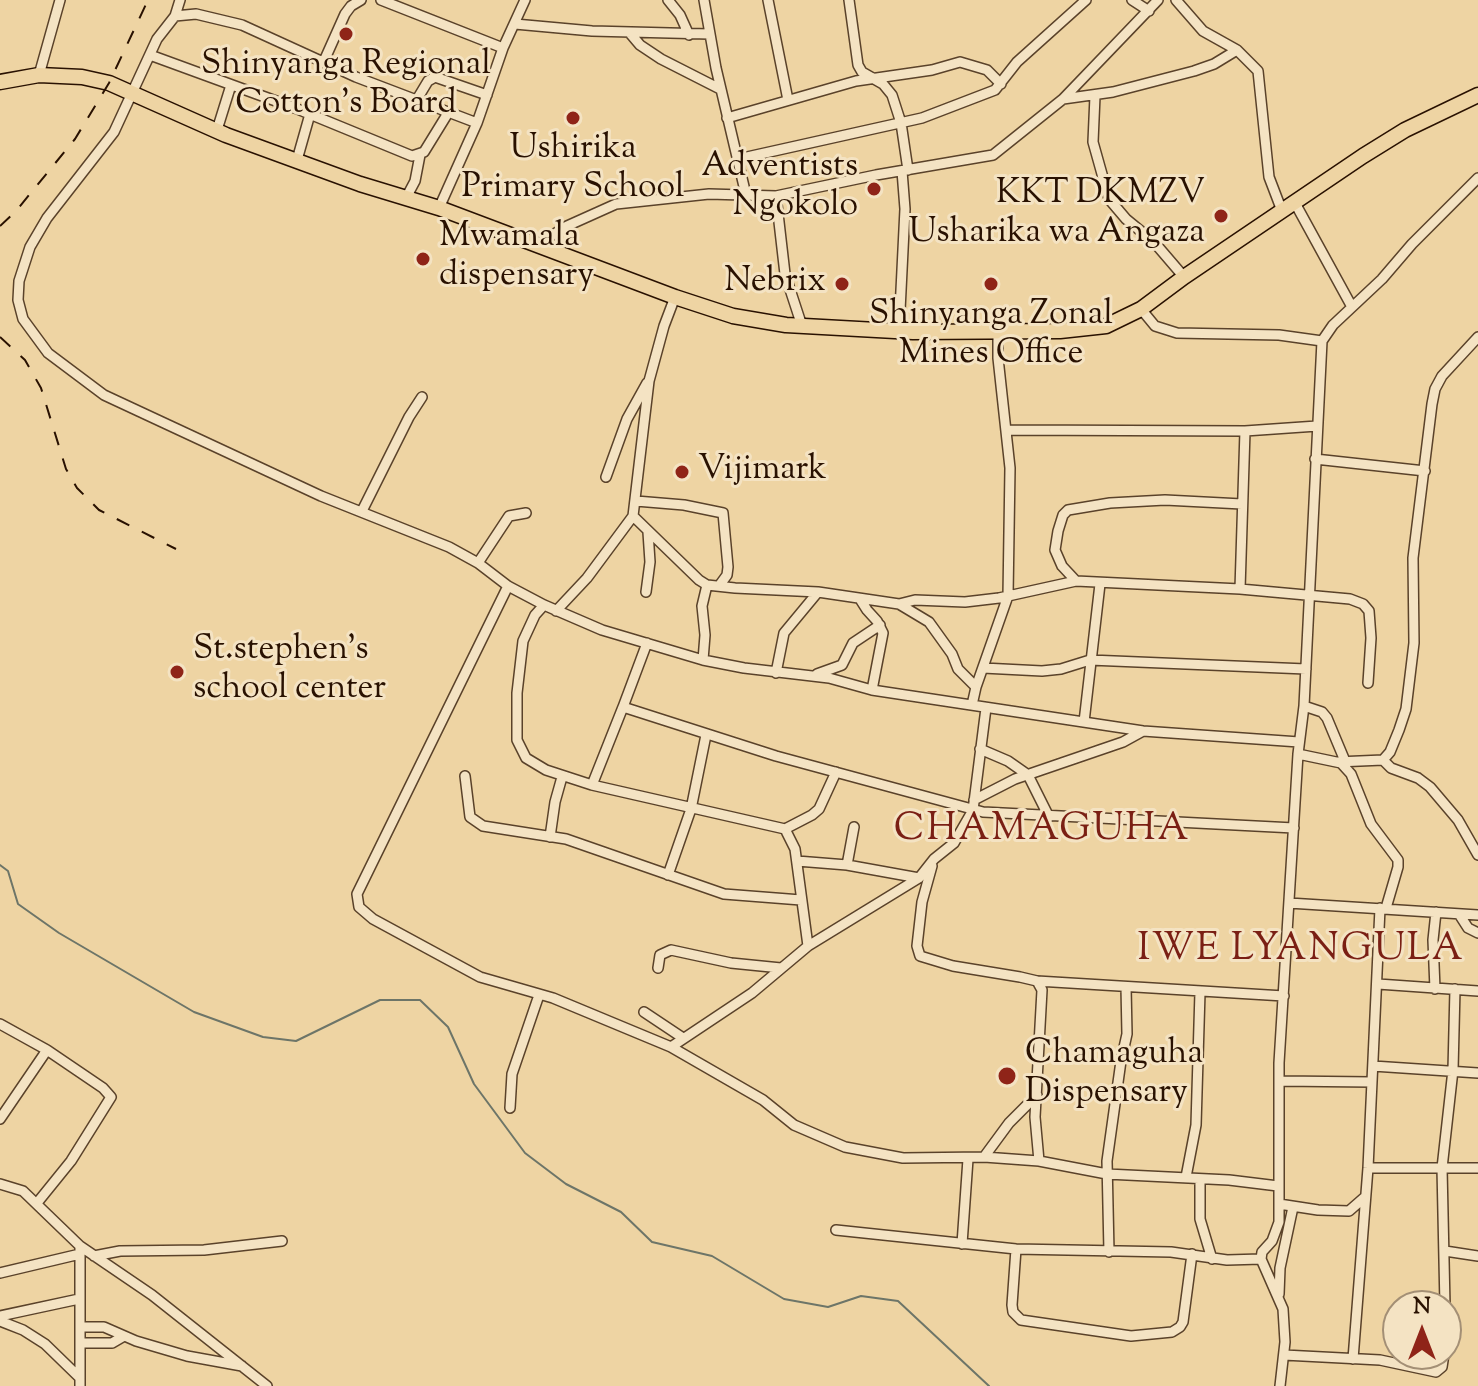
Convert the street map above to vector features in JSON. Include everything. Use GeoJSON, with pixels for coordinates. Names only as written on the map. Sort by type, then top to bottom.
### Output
{"type":"FeatureCollection","features":[{"type":"Feature","properties":{"kind":"highway"},"geometry":{"type":"LineString","coordinates":[[0,82],[39,75],[96,80],[134,92],[217,130],[297,160],[439,208],[675,297],[745,318],[802,326],[998,332],[1083,330],[1106,326],[1141,309],[1405,130],[1478,95]]}},
{"type":"Feature","properties":{"kind":"street"},"geometry":{"type":"LineString","coordinates":[[39,75],[60,0]]}},
{"type":"Feature","properties":{"kind":"street"},"geometry":{"type":"LineString","coordinates":[[180,0],[175,16],[157,39],[114,132],[47,218],[30,247],[18,289],[26,325],[48,353],[104,395],[321,496],[449,547],[478,563],[508,586],[556,611],[602,630],[703,660],[776,673],[829,678],[872,690],[1143,731],[1299,742]]}},
{"type":"Feature","properties":{"kind":"street"},"geometry":{"type":"LineString","coordinates":[[324,61],[345,14],[361,0]]}},
{"type":"Feature","properties":{"kind":"street"},"geometry":{"type":"LineString","coordinates":[[381,0],[503,48]]}},
{"type":"Feature","properties":{"kind":"street"},"geometry":{"type":"LineString","coordinates":[[439,208],[477,123],[503,48],[525,0]]}},
{"type":"Feature","properties":{"kind":"street"},"geometry":{"type":"LineString","coordinates":[[668,0],[680,15],[689,35]]}},
{"type":"Feature","properties":{"kind":"street"},"geometry":{"type":"LineString","coordinates":[[704,0],[720,89],[746,195]]}},
{"type":"Feature","properties":{"kind":"street"},"geometry":{"type":"LineString","coordinates":[[768,0],[788,100]]}},
{"type":"Feature","properties":{"kind":"street"},"geometry":{"type":"LineString","coordinates":[[849,0],[858,65],[862,72],[892,95],[901,123],[905,209],[899,331]]}},
{"type":"Feature","properties":{"kind":"street"},"geometry":{"type":"LineString","coordinates":[[738,159],[901,123],[986,93],[1001,84],[1017,62],[1086,0]]}},
{"type":"Feature","properties":{"kind":"street"},"geometry":{"type":"LineString","coordinates":[[1132,0],[1149,11]]}},
{"type":"Feature","properties":{"kind":"street"},"geometry":{"type":"LineString","coordinates":[[538,244],[567,226],[616,204],[670,196],[776,196],[993,155],[1063,99],[1158,0]]}},
{"type":"Feature","properties":{"kind":"street"},"geometry":{"type":"LineString","coordinates":[[1176,0],[1203,31],[1237,50],[1258,71],[1269,177],[1352,307]]}},
{"type":"Feature","properties":{"kind":"street"},"geometry":{"type":"LineString","coordinates":[[175,16],[196,14],[242,25],[416,101],[477,123]]}},
{"type":"Feature","properties":{"kind":"street"},"geometry":{"type":"LineString","coordinates":[[515,24],[709,34]]}},
{"type":"Feature","properties":{"kind":"street"},"geometry":{"type":"LineString","coordinates":[[629,32],[640,45],[661,59],[720,89]]}},
{"type":"Feature","properties":{"kind":"street"},"geometry":{"type":"LineString","coordinates":[[1063,99],[1095,96],[1200,69],[1237,50]]}},
{"type":"Feature","properties":{"kind":"street"},"geometry":{"type":"LineString","coordinates":[[150,55],[310,114],[382,145],[412,156],[420,155]]}},
{"type":"Feature","properties":{"kind":"street"},"geometry":{"type":"LineString","coordinates":[[727,118],[875,79],[960,62],[987,70],[1001,84]]}},
{"type":"Feature","properties":{"kind":"street"},"geometry":{"type":"LineString","coordinates":[[416,101],[428,81],[435,77],[487,95]]}},
{"type":"Feature","properties":{"kind":"street"},"geometry":{"type":"LineString","coordinates":[[217,130],[231,85]]}},
{"type":"Feature","properties":{"kind":"street"},"geometry":{"type":"LineString","coordinates":[[1095,96],[1093,142],[1109,199],[1126,219],[1154,242],[1184,277]]}},
{"type":"Feature","properties":{"kind":"street"},"geometry":{"type":"LineString","coordinates":[[406,198],[415,181],[420,155],[448,113]]}},
{"type":"Feature","properties":{"kind":"street"},"geometry":{"type":"LineString","coordinates":[[297,160],[310,114]]}},
{"type":"Feature","properties":{"kind":"street"},"geometry":{"type":"LineString","coordinates":[[1280,1386],[1285,1326],[1279,1298],[1261,1259],[1262,1252],[1276,1235],[1279,1222],[1284,996],[1298,754],[1304,706],[1322,341],[1333,325],[1478,178]]}},
{"type":"Feature","properties":{"kind":"street"},"geometry":{"type":"LineString","coordinates":[[776,196],[785,274],[802,326]]}},
{"type":"Feature","properties":{"kind":"street"},"geometry":{"type":"LineString","coordinates":[[556,611],[587,578],[633,516],[649,381],[675,297]]}},
{"type":"Feature","properties":{"kind":"street"},"geometry":{"type":"LineString","coordinates":[[1141,309],[1155,326],[1177,333],[1279,335],[1322,341]]}},
{"type":"Feature","properties":{"kind":"street"},"geometry":{"type":"LineString","coordinates":[[972,705],[1008,596],[1011,482],[998,332]]}},
{"type":"Feature","properties":{"kind":"street"},"geometry":{"type":"LineString","coordinates":[[1383,760],[1390,752],[1399,730],[1409,684],[1414,643],[1413,558],[1435,389],[1442,376],[1478,337]]}},
{"type":"Feature","properties":{"kind":"street"},"geometry":{"type":"LineString","coordinates":[[606,477],[627,419],[649,381]]}},
{"type":"Feature","properties":{"kind":"street"},"geometry":{"type":"LineString","coordinates":[[362,511],[422,397]]}},
{"type":"Feature","properties":{"kind":"street"},"geometry":{"type":"LineString","coordinates":[[1006,430],[1245,431],[1317,426]]}},
{"type":"Feature","properties":{"kind":"street"},"geometry":{"type":"LineString","coordinates":[[1240,589],[1245,431]]}},
{"type":"Feature","properties":{"kind":"street"},"geometry":{"type":"LineString","coordinates":[[1315,459],[1425,471]]}},
{"type":"Feature","properties":{"kind":"street"},"geometry":{"type":"LineString","coordinates":[[1076,581],[1062,566],[1055,550],[1063,515],[1068,510],[1110,503],[1165,500],[1242,504]]}},
{"type":"Feature","properties":{"kind":"street"},"geometry":{"type":"LineString","coordinates":[[636,501],[684,505],[723,513],[728,567],[727,575],[719,586]]}},
{"type":"Feature","properties":{"kind":"street"},"geometry":{"type":"LineString","coordinates":[[478,563],[509,516],[526,513]]}},
{"type":"Feature","properties":{"kind":"street"},"geometry":{"type":"LineString","coordinates":[[633,516],[707,585],[818,592],[899,604],[919,600],[965,602],[1076,581],[1240,589],[1350,599],[1368,607],[1371,638],[1368,683]]}},
{"type":"Feature","properties":{"kind":"street"},"geometry":{"type":"LineString","coordinates":[[646,592],[650,562],[648,532]]}},
{"type":"Feature","properties":{"kind":"street"},"geometry":{"type":"LineString","coordinates":[[1084,722],[1100,584]]}},
{"type":"Feature","properties":{"kind":"street"},"geometry":{"type":"LineString","coordinates":[[703,660],[705,635],[702,606],[707,585]]}},
{"type":"Feature","properties":{"kind":"street"},"geometry":{"type":"LineString","coordinates":[[508,586],[357,894],[359,907],[373,919],[417,941],[447,961],[492,982],[593,1014],[671,1047],[763,1100],[794,1125],[845,1147],[903,1158],[984,1157],[1039,1161],[1107,1174],[1186,1177],[1278,1186]]}},
{"type":"Feature","properties":{"kind":"street"},"geometry":{"type":"LineString","coordinates":[[776,673],[784,633],[818,592]]}},
{"type":"Feature","properties":{"kind":"street"},"geometry":{"type":"LineString","coordinates":[[860,599],[883,633],[872,690]]}},
{"type":"Feature","properties":{"kind":"street"},"geometry":{"type":"LineString","coordinates":[[919,600],[927,619],[946,644],[961,673],[976,687]]}},
{"type":"Feature","properties":{"kind":"street"},"geometry":{"type":"LineString","coordinates":[[899,604],[927,619]]}},
{"type":"Feature","properties":{"kind":"street"},"geometry":{"type":"LineString","coordinates":[[544,605],[535,615],[523,641],[517,693],[517,740],[526,758],[562,777],[785,829],[819,809],[836,772]]}},
{"type":"Feature","properties":{"kind":"street"},"geometry":{"type":"LineString","coordinates":[[810,676],[842,665],[853,643],[880,625]]}},
{"type":"Feature","properties":{"kind":"street"},"geometry":{"type":"LineString","coordinates":[[592,785],[647,643]]}},
{"type":"Feature","properties":{"kind":"street"},"geometry":{"type":"LineString","coordinates":[[983,668],[1042,671],[1090,660],[1306,669]]}},
{"type":"Feature","properties":{"kind":"street"},"geometry":{"type":"LineString","coordinates":[[1304,706],[1322,712],[1327,718],[1341,761],[1351,774],[1371,824],[1398,860],[1383,908],[1353,1359]]}},
{"type":"Feature","properties":{"kind":"street"},"geometry":{"type":"LineString","coordinates":[[623,707],[706,735],[836,772],[974,805],[1049,817],[1294,828]]}},
{"type":"Feature","properties":{"kind":"street"},"geometry":{"type":"LineString","coordinates":[[671,1047],[752,993],[808,946],[919,878],[934,859],[954,843],[974,805],[986,708]]}},
{"type":"Feature","properties":{"kind":"street"},"geometry":{"type":"LineString","coordinates":[[974,805],[1028,775],[1123,742],[1143,731]]}},
{"type":"Feature","properties":{"kind":"street"},"geometry":{"type":"LineString","coordinates":[[668,875],[691,809],[706,735]]}},
{"type":"Feature","properties":{"kind":"street"},"geometry":{"type":"LineString","coordinates":[[980,749],[1008,761],[1028,775],[1049,817]]}},
{"type":"Feature","properties":{"kind":"street"},"geometry":{"type":"LineString","coordinates":[[1298,754],[1341,761],[1383,760],[1391,768],[1418,778],[1430,787],[1458,820],[1478,855]]}},
{"type":"Feature","properties":{"kind":"street"},"geometry":{"type":"LineString","coordinates":[[465,776],[468,811],[474,822],[502,830],[566,839],[724,894],[801,900]]}},
{"type":"Feature","properties":{"kind":"street"},"geometry":{"type":"LineString","coordinates":[[550,837],[562,777]]}},
{"type":"Feature","properties":{"kind":"street"},"geometry":{"type":"LineString","coordinates":[[847,865],[854,827]]}},
{"type":"Feature","properties":{"kind":"street"},"geometry":{"type":"LineString","coordinates":[[785,829],[793,843],[797,861],[808,946]]}},
{"type":"Feature","properties":{"kind":"street"},"geometry":{"type":"LineString","coordinates":[[934,859],[922,902],[917,946],[920,956],[944,964],[1037,981],[1284,996]]}},
{"type":"Feature","properties":{"kind":"street"},"geometry":{"type":"LineString","coordinates":[[797,861],[847,865],[919,878]]}},
{"type":"Feature","properties":{"kind":"street"},"geometry":{"type":"LineString","coordinates":[[1289,903],[1478,915]]}},
{"type":"Feature","properties":{"kind":"street"},"geometry":{"type":"LineString","coordinates":[[1435,989],[1433,940],[1436,912]]}},
{"type":"Feature","properties":{"kind":"street"},"geometry":{"type":"LineString","coordinates":[[1459,914],[1468,928],[1478,933]]}},
{"type":"Feature","properties":{"kind":"street"},"geometry":{"type":"LineString","coordinates":[[658,968],[660,955],[671,950],[731,963],[781,968]]}},
{"type":"Feature","properties":{"kind":"street"},"geometry":{"type":"LineString","coordinates":[[1037,981],[1043,993],[1035,1131],[1039,1161]]}},
{"type":"Feature","properties":{"kind":"street"},"geometry":{"type":"LineString","coordinates":[[1378,984],[1478,991]]}},
{"type":"Feature","properties":{"kind":"street"},"geometry":{"type":"LineString","coordinates":[[1109,1252],[1107,1174],[1128,1026],[1126,987]]}},
{"type":"Feature","properties":{"kind":"street"},"geometry":{"type":"LineString","coordinates":[[1445,1290],[1442,1168],[1453,1070],[1455,989]]}},
{"type":"Feature","properties":{"kind":"street"},"geometry":{"type":"LineString","coordinates":[[1186,1177],[1196,1125],[1200,992]]}},
{"type":"Feature","properties":{"kind":"street"},"geometry":{"type":"LineString","coordinates":[[510,1108],[512,1074],[518,1064],[519,1050],[539,995]]}},
{"type":"Feature","properties":{"kind":"street"},"geometry":{"type":"LineString","coordinates":[[644,1012],[683,1038]]}},
{"type":"Feature","properties":{"kind":"street"},"geometry":{"type":"LineString","coordinates":[[0,1037],[3,1025],[103,1088],[111,1099],[71,1161],[37,1203]]}},
{"type":"Feature","properties":{"kind":"street"},"geometry":{"type":"LineString","coordinates":[[0,1119],[47,1050]]}},
{"type":"Feature","properties":{"kind":"street"},"geometry":{"type":"LineString","coordinates":[[1373,1066],[1478,1073]]}},
{"type":"Feature","properties":{"kind":"street"},"geometry":{"type":"LineString","coordinates":[[1280,1081],[1372,1082]]}},
{"type":"Feature","properties":{"kind":"street"},"geometry":{"type":"LineString","coordinates":[[984,1157],[1009,1123],[1037,1095]]}},
{"type":"Feature","properties":{"kind":"street"},"geometry":{"type":"LineString","coordinates":[[962,1244],[968,1159]]}},
{"type":"Feature","properties":{"kind":"street"},"geometry":{"type":"LineString","coordinates":[[1368,1168],[1478,1168]]}},
{"type":"Feature","properties":{"kind":"street"},"geometry":{"type":"LineString","coordinates":[[1200,1179],[1201,1224],[1212,1259]]}},
{"type":"Feature","properties":{"kind":"street"},"geometry":{"type":"LineString","coordinates":[[1,1183],[23,1191],[80,1250],[152,1295],[267,1386]]}},
{"type":"Feature","properties":{"kind":"street"},"geometry":{"type":"LineString","coordinates":[[1352,1211],[1365,1197]]}},
{"type":"Feature","properties":{"kind":"street"},"geometry":{"type":"LineString","coordinates":[[1279,1204],[1352,1211]]}},
{"type":"Feature","properties":{"kind":"street"},"geometry":{"type":"LineString","coordinates":[[1279,1298],[1280,1268],[1293,1207]]}},
{"type":"Feature","properties":{"kind":"street"},"geometry":{"type":"LineString","coordinates":[[1352,1211],[1364,1229]]}},
{"type":"Feature","properties":{"kind":"street"},"geometry":{"type":"LineString","coordinates":[[836,1230],[1016,1249],[1261,1259]]}},
{"type":"Feature","properties":{"kind":"street"},"geometry":{"type":"LineString","coordinates":[[94,1256],[120,1251],[204,1250],[282,1241]]}},
{"type":"Feature","properties":{"kind":"street"},"geometry":{"type":"LineString","coordinates":[[1016,1249],[1012,1305],[1013,1312],[1021,1320],[1131,1336],[1172,1332],[1180,1327],[1192,1254]]}},
{"type":"Feature","properties":{"kind":"street"},"geometry":{"type":"LineString","coordinates":[[0,1273],[80,1250]]}},
{"type":"Feature","properties":{"kind":"street"},"geometry":{"type":"LineString","coordinates":[[80,1250],[80,1382]]}},
{"type":"Feature","properties":{"kind":"street"},"geometry":{"type":"LineString","coordinates":[[1445,1251],[1478,1256]]}},
{"type":"Feature","properties":{"kind":"street"},"geometry":{"type":"LineString","coordinates":[[0,1318],[79,1299]]}},
{"type":"Feature","properties":{"kind":"street"},"geometry":{"type":"LineString","coordinates":[[0,1318],[45,1344],[80,1382]]}},
{"type":"Feature","properties":{"kind":"street"},"geometry":{"type":"LineString","coordinates":[[80,1327],[104,1327],[200,1360],[242,1366]]}},
{"type":"Feature","properties":{"kind":"street"},"geometry":{"type":"LineString","coordinates":[[80,1343],[112,1343],[124,1336]]}},
{"type":"Feature","properties":{"kind":"street"},"geometry":{"type":"LineString","coordinates":[[1284,1355],[1382,1360]]}},
{"type":"Feature","properties":{"kind":"waterway"},"geometry":{"type":"LineString","coordinates":[[0,865],[8,871],[18,904],[59,933],[194,1012],[263,1037],[296,1041],[380,1000],[420,1000],[448,1027],[474,1084],[525,1153],[566,1184],[621,1212],[652,1242],[712,1256],[784,1299],[828,1307],[861,1296],[898,1301],[989,1386]]}},
{"type":"Feature","properties":{"kind":"railway"},"geometry":{"type":"LineString","coordinates":[[0,226],[75,139],[109,83],[148,0]]}},
{"type":"Feature","properties":{"kind":"railway"},"geometry":{"type":"LineString","coordinates":[[0,337],[25,360],[41,388],[66,469],[77,488],[99,510],[176,549]]}},
{"type":"Feature","properties":{"kind":"place","name":"Shinyanga Regional Cotton's Board"},"geometry":{"type":"Point","coordinates":[346,34]}},
{"type":"Feature","properties":{"kind":"place","name":"Ushirika Primary School"},"geometry":{"type":"Point","coordinates":[573,118]}},
{"type":"Feature","properties":{"kind":"place","name":"Adventists Ngokolo"},"geometry":{"type":"Point","coordinates":[874,189]}},
{"type":"Feature","properties":{"kind":"place","name":"KKT DKMZV Usharika wa Angaza"},"geometry":{"type":"Point","coordinates":[1221,216]}},
{"type":"Feature","properties":{"kind":"place","name":"Mwamala dispensary"},"geometry":{"type":"Point","coordinates":[423,259]}},
{"type":"Feature","properties":{"kind":"place","name":"Nebrix"},"geometry":{"type":"Point","coordinates":[842,284]}},
{"type":"Feature","properties":{"kind":"place","name":"Shinyanga Zonal Mines Office"},"geometry":{"type":"Point","coordinates":[991,284]}},
{"type":"Feature","properties":{"kind":"place","name":"Vijimark"},"geometry":{"type":"Point","coordinates":[682,472]}},
{"type":"Feature","properties":{"kind":"place","name":"St.stephen's school center"},"geometry":{"type":"Point","coordinates":[177,672]}},
{"type":"Feature","properties":{"kind":"place","name":"Chamaguha Dispensary"},"geometry":{"type":"Point","coordinates":[1007,1076]}},
{"type":"Feature","properties":{"kind":"district","name":"CHAMAGUHA"},"geometry":{"type":"Point","coordinates":[1042,833]}},
{"type":"Feature","properties":{"kind":"district","name":"IWE LYANGULA"},"geometry":{"type":"Point","coordinates":[1301,953]}}]}
